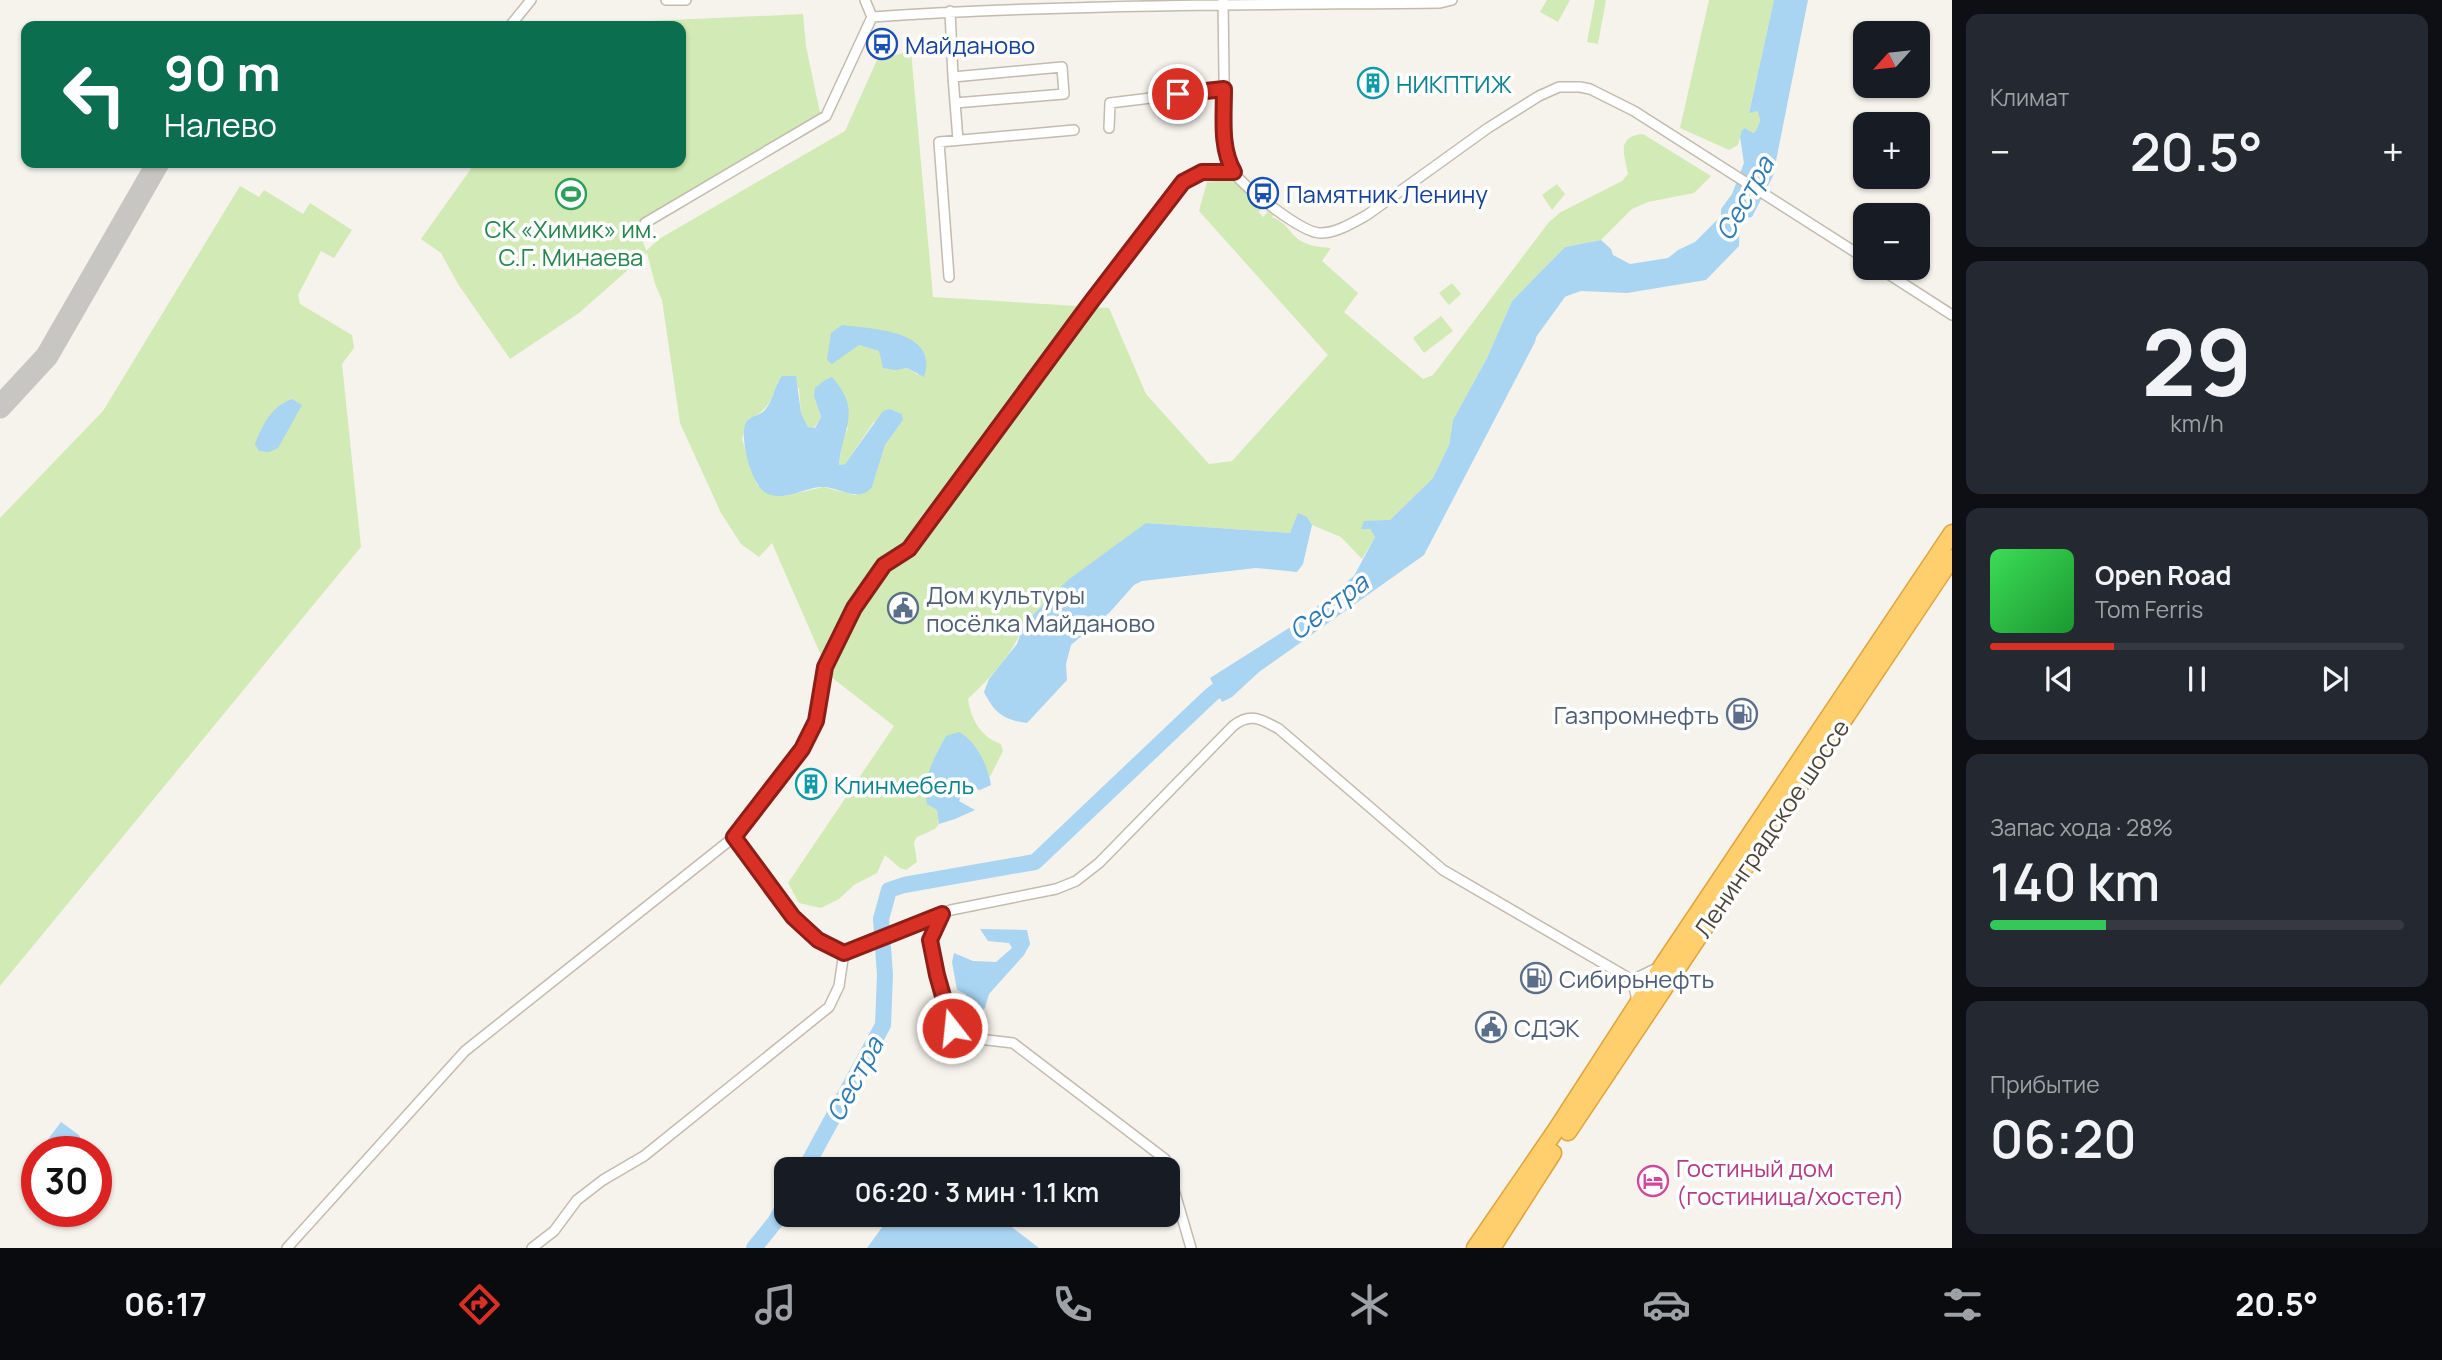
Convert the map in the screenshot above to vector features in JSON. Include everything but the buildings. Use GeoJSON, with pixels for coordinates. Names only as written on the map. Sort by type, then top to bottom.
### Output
{"type":"FeatureCollection","features":[{"type":"Feature","properties":{"kind":"highway","name":"Ленинградское шоссе"},"geometry":{"type":"LineString","coordinates":[[1475,1248],[1952,533]]}},
{"type":"Feature","properties":{"kind":"highway","name":"Ленинградское шоссе"},"geometry":{"type":"LineString","coordinates":[[1495,1243],[1952,558]]}},
{"type":"Feature","properties":{"kind":"street"},"geometry":{"type":"LineString","coordinates":[[514,21],[531,0]]}},
{"type":"Feature","properties":{"kind":"street"},"geometry":{"type":"LineString","coordinates":[[666,0],[686,0]]}},
{"type":"Feature","properties":{"kind":"street"},"geometry":{"type":"LineString","coordinates":[[645,223],[827,116],[872,17],[865,0]]}},
{"type":"Feature","properties":{"kind":"street"},"geometry":{"type":"LineString","coordinates":[[972,0],[973,10]]}},
{"type":"Feature","properties":{"kind":"street"},"geometry":{"type":"LineString","coordinates":[[872,17],[973,10],[1224,2],[1440,3],[1452,0]]}},
{"type":"Feature","properties":{"kind":"street"},"geometry":{"type":"LineString","coordinates":[[1224,2],[1227,161],[1243,183],[1276,210],[1310,232],[1322,234],[1367,215],[1488,128],[1539,96],[1559,87],[1569,87],[1590,89],[1634,111],[1853,251]]}},
{"type":"Feature","properties":{"kind":"street"},"geometry":{"type":"LineString","coordinates":[[950,11],[958,140]]}},
{"type":"Feature","properties":{"kind":"street"},"geometry":{"type":"LineString","coordinates":[[953,77],[1062,67],[1064,93],[956,103]]}},
{"type":"Feature","properties":{"kind":"street"},"geometry":{"type":"LineString","coordinates":[[1109,128],[1110,103],[1224,89]]}},
{"type":"Feature","properties":{"kind":"street"},"geometry":{"type":"LineString","coordinates":[[949,277],[939,142],[1074,130]]}},
{"type":"Feature","properties":{"kind":"street"},"geometry":{"type":"LineString","coordinates":[[287,1248],[465,1051],[734,837],[802,749],[816,721],[825,667],[854,608],[884,565],[909,549],[1183,182],[1202,172],[1234,172]]}},
{"type":"Feature","properties":{"kind":"street"},"geometry":{"type":"LineString","coordinates":[[1898,280],[1952,315]]}},
{"type":"Feature","properties":{"kind":"street"},"geometry":{"type":"LineString","coordinates":[[734,837],[793,917],[818,940],[844,953],[951,910],[1056,889],[1076,881],[1099,863],[1233,726],[1240,720],[1258,717],[1279,729],[1443,870],[1632,980],[1636,995],[1635,1008]]}},
{"type":"Feature","properties":{"kind":"street"},"geometry":{"type":"LineString","coordinates":[[939,916],[930,940],[952,1028],[962,1037],[1013,1042],[1165,1159],[1191,1248]]}},
{"type":"Feature","properties":{"kind":"street"},"geometry":{"type":"LineString","coordinates":[[532,1248],[554,1231],[577,1200],[603,1180],[644,1156],[828,1007],[839,986],[844,953]]}},
{"type":"Feature","properties":{"kind":"street"},"geometry":{"type":"LineString","coordinates":[[1632,980],[1650,973],[1664,962]]}},
{"type":"Feature","properties":{"kind":"green space"},"geometry":{"type":"Polygon","coordinates":[[[1547,0],[1570,0],[1558,22],[1540,12],[1547,0]]]}},
{"type":"Feature","properties":{"kind":"green space"},"geometry":{"type":"Polygon","coordinates":[[[1595,0],[1606,0],[1598,44],[1587,42],[1595,0]]]}},
{"type":"Feature","properties":{"kind":"green space"},"geometry":{"type":"Polygon","coordinates":[[[1709,0],[1774,0],[1749,112],[1758,111],[1760,121],[1753,133],[1745,128],[1742,130],[1738,145],[1729,150],[1680,128],[1709,0]]]}},
{"type":"Feature","properties":{"kind":"green space"},"geometry":{"type":"Polygon","coordinates":[[[803,14],[806,46],[820,113],[638,224],[646,251],[659,239],[845,131],[877,60],[911,51],[933,297],[1109,308],[1146,394],[1209,464],[1232,461],[1328,355],[1199,211],[1207,182],[1235,179],[1262,206],[1259,212],[1263,217],[1268,212],[1302,241],[1313,246],[1331,248],[1322,261],[1358,293],[1344,312],[1423,379],[1433,375],[1549,222],[1561,212],[1622,181],[1628,174],[1624,148],[1628,139],[1643,134],[1711,176],[1694,193],[1648,202],[1632,209],[1601,240],[1565,247],[1512,301],[1487,358],[1453,420],[1449,445],[1433,478],[1390,520],[1370,529],[1375,537],[1362,559],[1341,537],[1312,525],[1307,517],[1298,514],[1290,533],[1146,523],[1024,624],[1008,655],[968,699],[978,727],[1001,744],[1003,751],[990,777],[978,750],[937,810],[939,824],[935,829],[917,837],[914,842],[917,862],[906,870],[885,855],[877,873],[821,908],[799,903],[788,883],[894,726],[830,676],[772,543],[759,557],[741,544],[721,513],[680,423],[662,300],[647,253],[579,313],[510,359],[458,284],[441,253],[421,239],[471,168],[686,168],[686,21],[650,21],[803,14]],[[859,345],[879,351],[896,370],[907,368],[918,375],[924,353],[859,345]],[[778,381],[768,405],[748,419],[742,439],[757,485],[785,496],[823,487],[855,495],[872,487],[885,445],[903,420],[902,414],[890,409],[873,423],[845,464],[839,465],[843,439],[848,428],[814,396],[821,417],[814,428],[808,427],[801,413],[799,388],[778,381]]]}},
{"type":"Feature","properties":{"kind":"green space"},"geometry":{"type":"Polygon","coordinates":[[[1557,184],[1565,194],[1552,210],[1542,195],[1557,184]]]}},
{"type":"Feature","properties":{"kind":"green space"},"geometry":{"type":"Polygon","coordinates":[[[240,186],[259,197],[264,190],[303,214],[310,203],[352,230],[334,258],[321,251],[298,295],[300,304],[352,335],[354,348],[342,364],[361,547],[0,986],[0,518],[103,411],[240,186]]]}},
{"type":"Feature","properties":{"kind":"green space"},"geometry":{"type":"Polygon","coordinates":[[[1452,283],[1461,294],[1449,305],[1439,293],[1452,283]]]}},
{"type":"Feature","properties":{"kind":"green space"},"geometry":{"type":"Polygon","coordinates":[[[1441,316],[1453,331],[1424,353],[1413,338],[1441,316]]]}},
{"type":"Feature","properties":{"kind":"water"},"geometry":{"type":"Polygon","coordinates":[[[1774,0],[1808,0],[1773,176],[1752,217],[1740,220],[1739,246],[1706,280],[1627,293],[1581,291],[1544,304],[1535,342],[1424,555],[1259,672],[1232,697],[1222,702],[1210,678],[1297,623],[1354,576],[1375,537],[1370,529],[1361,529],[1364,521],[1390,520],[1433,478],[1449,445],[1453,420],[1487,358],[1512,301],[1565,247],[1601,240],[1611,249],[1613,255],[1630,264],[1668,258],[1695,242],[1721,216],[1721,209],[1732,194],[1744,163],[1740,137],[1742,130],[1745,128],[1753,133],[1760,121],[1758,111],[1749,113],[1774,0]]]}},
{"type":"Feature","properties":{"kind":"water"},"geometry":{"type":"Polygon","coordinates":[[[842,325],[885,331],[913,341],[922,350],[926,361],[924,377],[907,368],[883,368],[879,351],[859,345],[832,364],[827,360],[831,333],[842,325]]]}},
{"type":"Feature","properties":{"kind":"water"},"geometry":{"type":"Polygon","coordinates":[[[782,376],[796,376],[801,413],[808,427],[815,428],[821,417],[814,396],[815,388],[832,377],[841,389],[849,410],[839,465],[845,464],[883,411],[890,409],[902,414],[903,420],[885,445],[872,487],[867,492],[854,494],[821,487],[775,496],[762,490],[752,473],[746,452],[745,425],[749,419],[765,410],[782,376]]]}},
{"type":"Feature","properties":{"kind":"water"},"geometry":{"type":"Polygon","coordinates":[[[292,399],[302,405],[278,448],[269,452],[259,451],[255,444],[265,423],[273,411],[292,399]]]}},
{"type":"Feature","properties":{"kind":"water"},"geometry":{"type":"Polygon","coordinates":[[[1298,513],[1307,517],[1312,525],[1303,564],[1297,572],[1256,568],[1142,581],[1134,585],[1110,612],[1071,645],[1066,664],[1067,680],[1027,723],[1005,717],[988,699],[984,692],[989,679],[1017,644],[1024,624],[1068,580],[1146,523],[1290,533],[1298,513]]]}},
{"type":"Feature","properties":{"kind":"water"},"geometry":{"type":"Polygon","coordinates":[[[959,732],[971,741],[980,754],[991,785],[980,790],[966,786],[959,801],[975,810],[939,824],[937,810],[927,804],[927,777],[946,736],[959,732]]]}},
{"type":"Feature","properties":{"kind":"water"},"geometry":{"type":"Polygon","coordinates":[[[980,929],[1027,930],[1030,944],[1024,955],[989,994],[985,1008],[971,1018],[966,994],[957,990],[952,962],[954,953],[973,961],[996,962],[1012,948],[1009,943],[988,941],[980,929]]]}},
{"type":"Feature","properties":{"kind":"water"},"geometry":{"type":"Polygon","coordinates":[[[61,1122],[80,1136],[50,1136],[61,1122]]]}},
{"type":"Feature","properties":{"kind":"water"},"geometry":{"type":"Polygon","coordinates":[[[882,1227],[1012,1227],[1039,1248],[867,1248],[882,1227]]]}},
{"type":"Feature","properties":{"kind":"waterway","name":"Сестра"},"geometry":{"type":"LineString","coordinates":[[1529,333],[1563,286]]}},
{"type":"Feature","properties":{"kind":"waterway","name":"Сестра"},"geometry":{"type":"LineString","coordinates":[[812,1157],[883,1025],[885,975],[881,919],[889,890],[1035,862],[1211,695],[1232,679]]}},
{"type":"Feature","properties":{"kind":"waterway","name":"Сестра"},"geometry":{"type":"LineString","coordinates":[[754,1248],[774,1223]]}},
{"type":"Feature","properties":{"kind":"taxiway"},"geometry":{"type":"LineString","coordinates":[[0,407],[47,356],[155,168]]}},
{"type":"Feature","properties":{"kind":"place","name":"Майданово"},"geometry":{"type":"Point","coordinates":[882,44]}},
{"type":"Feature","properties":{"kind":"place","name":"НИКПТИЖ"},"geometry":{"type":"Point","coordinates":[1373,83]}},
{"type":"Feature","properties":{"kind":"place","name":"Памятник Ленину"},"geometry":{"type":"Point","coordinates":[1263,193]}},
{"type":"Feature","properties":{"kind":"place","name":"СК «Химик» им. С.Г. Минаева"},"geometry":{"type":"Point","coordinates":[571,194]}},
{"type":"Feature","properties":{"kind":"place","name":"Дом культуры посёлка Майданово"},"geometry":{"type":"Point","coordinates":[903,608]}},
{"type":"Feature","properties":{"kind":"place","name":"Газпромнефть"},"geometry":{"type":"Point","coordinates":[1742,714]}},
{"type":"Feature","properties":{"kind":"place","name":"Клинмебель"},"geometry":{"type":"Point","coordinates":[811,784]}},
{"type":"Feature","properties":{"kind":"place","name":"Сибирьнефть"},"geometry":{"type":"Point","coordinates":[1536,978]}},
{"type":"Feature","properties":{"kind":"place","name":"СДЭК"},"geometry":{"type":"Point","coordinates":[1491,1027]}},
{"type":"Feature","properties":{"kind":"place","name":"Гостиный дом (гостиница/хостел)"},"geometry":{"type":"Point","coordinates":[1653,1181]}},
{"type":"Feature","properties":{"kind":"route"},"geometry":{"type":"LineString","coordinates":[[952,1028],[930,940],[942,914],[844,953],[818,940],[793,917],[734,837],[802,749],[816,721],[825,667],[854,608],[884,565],[909,549],[1183,182],[1202,172],[1234,172],[1227,161],[1225,149],[1224,89],[1178,94]]}}]}
